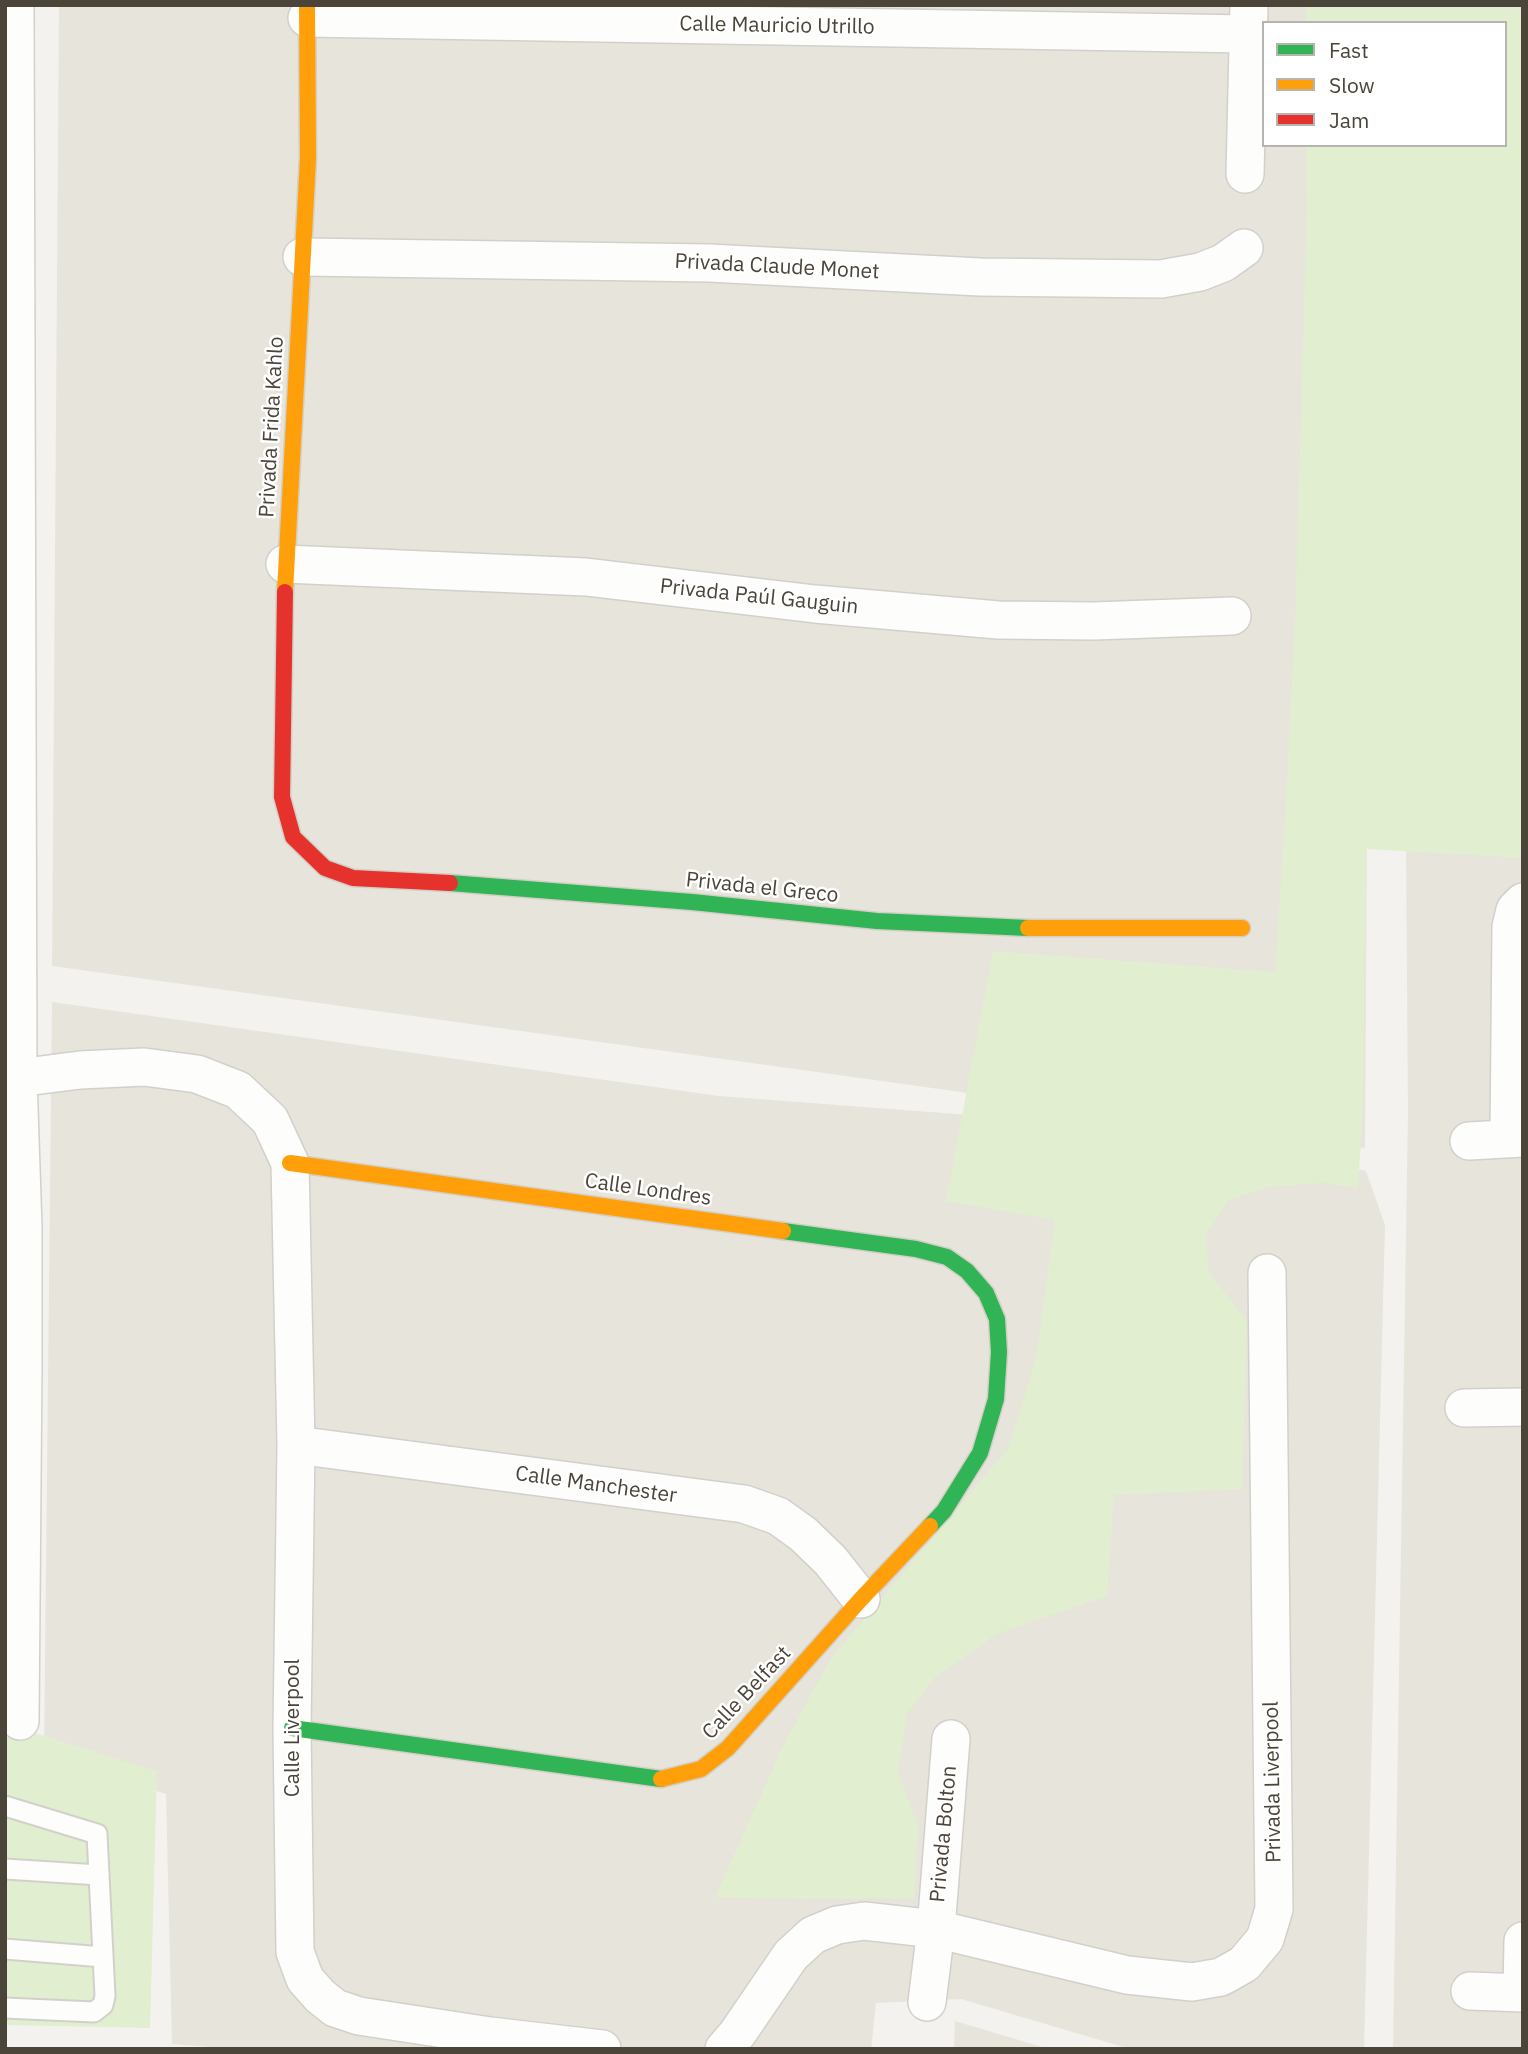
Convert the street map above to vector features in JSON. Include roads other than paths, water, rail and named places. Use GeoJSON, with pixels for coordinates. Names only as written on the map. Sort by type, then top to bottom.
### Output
{"type":"FeatureCollection","features":[{"type":"Feature","properties":{"kind":"street"},"geometry":{"type":"LineString","coordinates":[[15,5],[10,64],[11,1076],[23,1228],[14,1360],[13,1622],[20,1721]]}},
{"type":"Feature","properties":{"kind":"street","name":"Calle Mauricio Utrillo"},"geometry":{"type":"LineString","coordinates":[[307,12],[1248,20]]}},
{"type":"Feature","properties":{"kind":"street","name":"Privada Frida Kahlo"},"geometry":{"type":"LineString","coordinates":[[293,837],[282,797],[285,564],[308,158],[307,12]]}},
{"type":"Feature","properties":{"kind":"street"},"geometry":{"type":"LineString","coordinates":[[1245,174],[1248,20]]}},
{"type":"Feature","properties":{"kind":"street","name":"Privada Claude Monet"},"geometry":{"type":"LineString","coordinates":[[302,257],[709,262],[980,277],[1161,279],[1200,272],[1223,263],[1244,247]]}},
{"type":"Feature","properties":{"kind":"street","name":"Privada Paúl Gauguin"},"geometry":{"type":"LineString","coordinates":[[285,564],[586,577],[814,604],[998,620],[1094,621],[1232,616]]}},
{"type":"Feature","properties":{"kind":"street","name":"Privada el Greco"},"geometry":{"type":"LineString","coordinates":[[293,837],[325,868],[353,878],[491,885],[877,921],[1053,929],[1242,928]]}},
{"type":"Feature","properties":{"kind":"street"},"geometry":{"type":"LineString","coordinates":[[1469,1141],[1516,1138],[1511,927],[1516,910],[1523,902]]}},
{"type":"Feature","properties":{"kind":"street"},"geometry":{"type":"LineString","coordinates":[[11,1076],[144,1067],[197,1073],[238,1090],[270,1120],[290,1163]]}},
{"type":"Feature","properties":{"kind":"street","name":"Calle Londres"},"geometry":{"type":"LineString","coordinates":[[290,1163],[916,1249],[947,1257],[967,1271],[986,1293]]}},
{"type":"Feature","properties":{"kind":"street","name":"Calle Liverpool"},"geometry":{"type":"LineString","coordinates":[[290,1163],[296,1445],[292,1728],[295,1952],[305,1979],[320,1996],[335,2008],[359,2016],[490,2036],[602,2049]]}},
{"type":"Feature","properties":{"kind":"street","name":"Privada Liverpool"},"geometry":{"type":"LineString","coordinates":[[936,1929],[1126,1975],[1192,1982],[1221,1977],[1244,1964],[1265,1939],[1274,1909],[1267,1273]]}},
{"type":"Feature","properties":{"kind":"street","name":"Calle Belfast"},"geometry":{"type":"LineString","coordinates":[[292,1728],[660,1779],[701,1769],[728,1748],[944,1511],[980,1453],[996,1399],[999,1352],[997,1319],[986,1293]]}},
{"type":"Feature","properties":{"kind":"street"},"geometry":{"type":"LineString","coordinates":[[1464,1408],[1523,1407]]}},
{"type":"Feature","properties":{"kind":"street","name":"Calle Manchester"},"geometry":{"type":"LineString","coordinates":[[296,1445],[744,1504],[778,1516],[803,1534],[830,1560],[861,1599]]}},
{"type":"Feature","properties":{"kind":"street","name":"Privada Bolton"},"geometry":{"type":"LineString","coordinates":[[927,2002],[936,1929],[951,1739]]}},
{"type":"Feature","properties":{"kind":"street"},"geometry":{"type":"LineString","coordinates":[[724,2049],[791,1955],[813,1936],[837,1925],[864,1921],[936,1929]]}},
{"type":"Feature","properties":{"kind":"street"},"geometry":{"type":"LineString","coordinates":[[1470,1991],[1522,1993],[1523,1941]]}},
{"type":"Feature","properties":{"kind":"lane"},"geometry":{"type":"LineString","coordinates":[[5,1806],[97,1834],[105,1996],[103,2005],[94,2012],[5,2008]]}},
{"type":"Feature","properties":{"kind":"lane"},"geometry":{"type":"LineString","coordinates":[[5,1869],[99,1875]]}},
{"type":"Feature","properties":{"kind":"lane"},"geometry":{"type":"LineString","coordinates":[[5,1949],[103,1957]]}}]}
